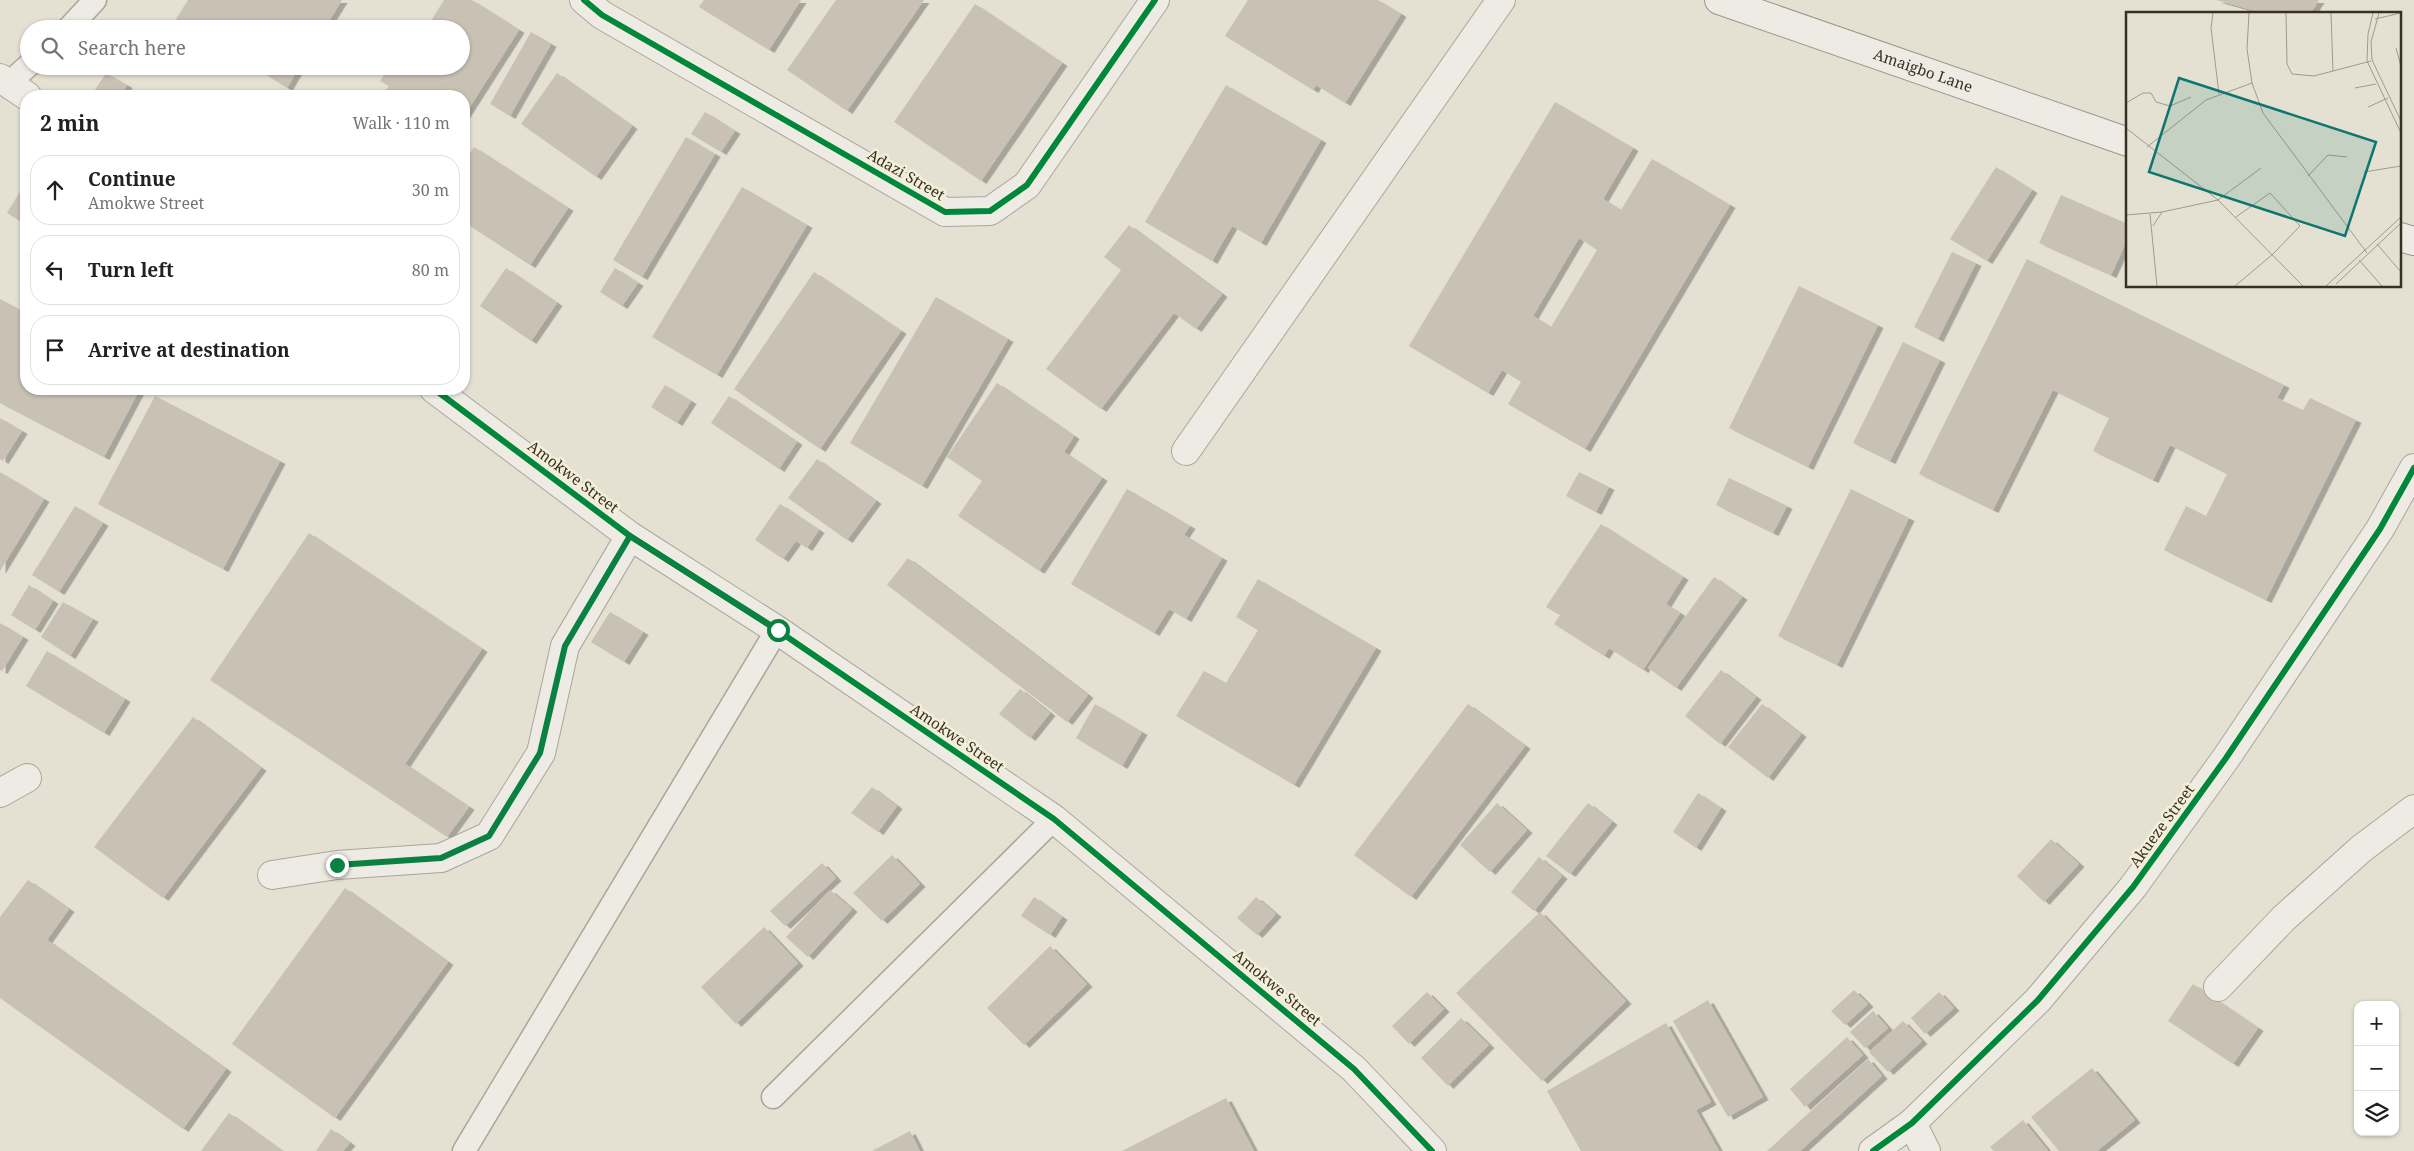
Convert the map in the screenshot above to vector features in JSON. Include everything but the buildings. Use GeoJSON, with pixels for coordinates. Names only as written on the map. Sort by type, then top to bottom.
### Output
{"type":"FeatureCollection","features":[{"type":"Feature","properties":{"kind":"street","name":"Adazi Street"},"geometry":{"type":"LineString","coordinates":[[584,0],[602,15],[945,212],[990,211],[1027,184],[1154,0]]}},
{"type":"Feature","properties":{"kind":"street"},"geometry":{"type":"LineString","coordinates":[[1186,451],[1501,0]]}},
{"type":"Feature","properties":{"kind":"street","name":"Amaigbo Lane"},"geometry":{"type":"LineString","coordinates":[[1719,0],[2126,141]]}},
{"type":"Feature","properties":{"kind":"street"},"geometry":{"type":"LineString","coordinates":[[2402,237],[2414,241]]}},
{"type":"Feature","properties":{"kind":"street","name":"Amokwe Street"},"geometry":{"type":"LineString","coordinates":[[442,395],[630,536],[778,630],[1054,819],[1354,1069],[1432,1151]]}},
{"type":"Feature","properties":{"kind":"street","name":"Akueze Street"},"geometry":{"type":"LineString","coordinates":[[1873,1151],[1912,1123],[2038,1000],[2133,887],[2226,758],[2374,538],[2414,468]]}},
{"type":"Feature","properties":{"kind":"street"},"geometry":{"type":"LineString","coordinates":[[272,875],[337,865],[441,858],[489,836],[540,753],[565,646],[630,536]]}},
{"type":"Feature","properties":{"kind":"street"},"geometry":{"type":"LineString","coordinates":[[0,793],[28,778]]}},
{"type":"Feature","properties":{"kind":"street"},"geometry":{"type":"LineString","coordinates":[[2218,987],[2284,918],[2362,849],[2414,809]]}},
{"type":"Feature","properties":{"kind":"street"},"geometry":{"type":"LineString","coordinates":[[1912,1123],[1926,1151]]}},
{"type":"Feature","properties":{"kind":"lane"},"geometry":{"type":"LineString","coordinates":[[77,20],[96,0]]}},
{"type":"Feature","properties":{"kind":"lane"},"geometry":{"type":"LineString","coordinates":[[12,86],[21,75]]}},
{"type":"Feature","properties":{"kind":"lane"},"geometry":{"type":"LineString","coordinates":[[464,1151],[778,630]]}},
{"type":"Feature","properties":{"kind":"lane"},"geometry":{"type":"LineString","coordinates":[[773,1097],[1054,819]]}},
{"type":"Feature","properties":{"kind":"cycle path"},"geometry":{"type":"LineString","coordinates":[[584,0],[602,15],[945,212],[990,211],[1027,185],[1155,0]]}},
{"type":"Feature","properties":{"kind":"cycle path"},"geometry":{"type":"LineString","coordinates":[[442,395],[630,536],[777,630],[1054,819],[1354,1069],[1432,1151]]}},
{"type":"Feature","properties":{"kind":"cycle path"},"geometry":{"type":"LineString","coordinates":[[1873,1151],[1912,1123],[2038,1000],[2133,887],[2226,758],[2380,529],[2414,468]]}},
{"type":"Feature","properties":{"kind":"route"},"geometry":{"type":"LineString","coordinates":[[337,865],[441,858],[489,836],[540,753],[565,646],[630,536],[778,630]]}}]}
